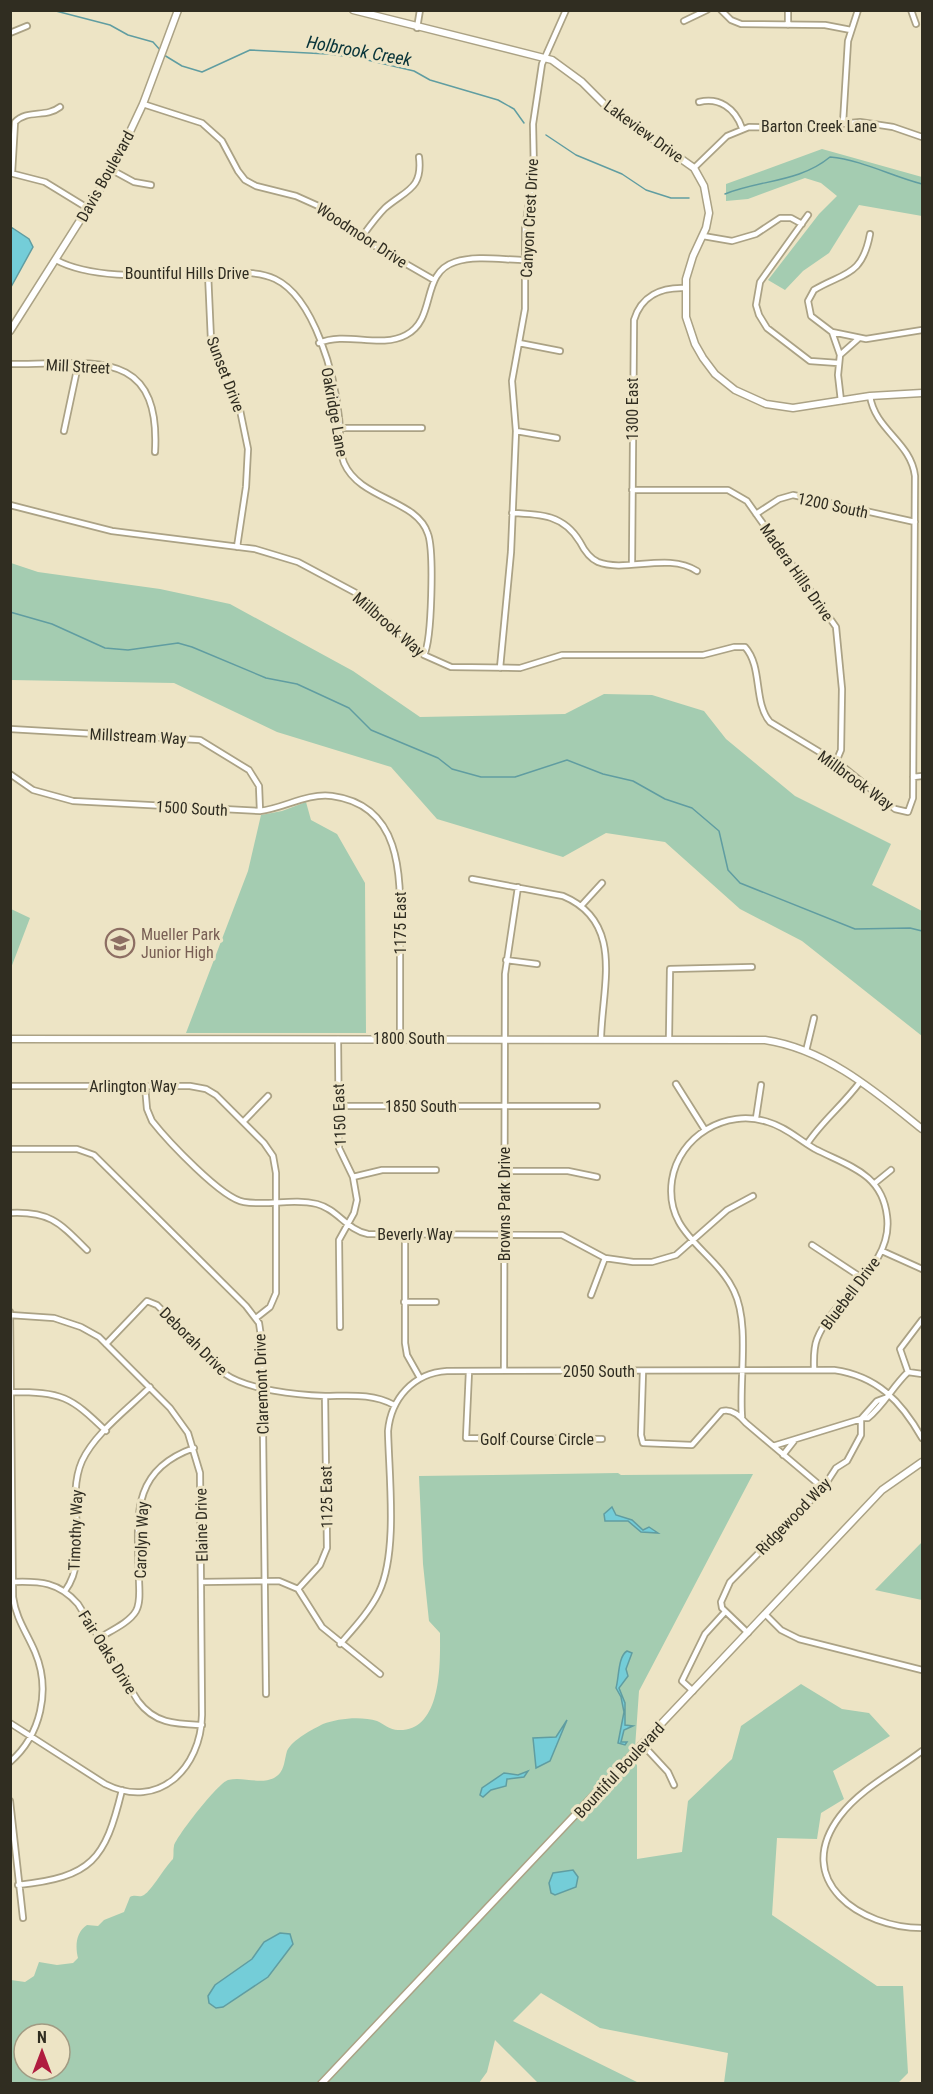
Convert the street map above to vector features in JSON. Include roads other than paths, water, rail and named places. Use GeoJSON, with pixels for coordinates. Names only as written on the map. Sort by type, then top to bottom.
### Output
{"type":"FeatureCollection","features":[{"type":"Feature","properties":{"kind":"main road","name":"Davis Boulevard"},"geometry":{"type":"LineString","coordinates":[[10,331],[112,170],[143,104],[178,10]]}},
{"type":"Feature","properties":{"kind":"main road","name":"Lakeview Drive"},"geometry":{"type":"LineString","coordinates":[[353,10],[417,28],[544,57],[582,82],[606,106],[694,168],[704,186],[709,203],[709,218],[690,264],[685,288],[686,317],[695,344],[706,363],[725,383],[746,396],[773,406],[806,407],[870,396],[922,393]]}},
{"type":"Feature","properties":{"kind":"main road","name":"1800 South"},"geometry":{"type":"LineString","coordinates":[[10,1039],[669,1038],[776,1041],[806,1051],[835,1065],[922,1130]]}},
{"type":"Feature","properties":{"kind":"main road","name":"Bountiful Boulevard"},"geometry":{"type":"LineString","coordinates":[[321,2084],[882,1490],[922,1462]]}},
{"type":"Feature","properties":{"kind":"street"},"geometry":{"type":"LineString","coordinates":[[417,28],[420,10]]}},
{"type":"Feature","properties":{"kind":"street","name":"Canyon Crest Drive"},"geometry":{"type":"LineString","coordinates":[[500,668],[516,431],[512,381],[525,309],[526,222],[534,173],[533,124],[544,57],[566,10]]}},
{"type":"Feature","properties":{"kind":"street"},"geometry":{"type":"LineString","coordinates":[[684,21],[707,10]]}},
{"type":"Feature","properties":{"kind":"street"},"geometry":{"type":"LineString","coordinates":[[721,10],[731,20],[741,24],[830,25],[851,30]]}},
{"type":"Feature","properties":{"kind":"street"},"geometry":{"type":"LineString","coordinates":[[788,10],[788,25]]}},
{"type":"Feature","properties":{"kind":"street"},"geometry":{"type":"LineString","coordinates":[[843,123],[851,30],[858,10]]}},
{"type":"Feature","properties":{"kind":"street"},"geometry":{"type":"LineString","coordinates":[[911,10],[916,24]]}},
{"type":"Feature","properties":{"kind":"street"},"geometry":{"type":"LineString","coordinates":[[10,33],[27,26]]}},
{"type":"Feature","properties":{"kind":"street"},"geometry":{"type":"LineString","coordinates":[[699,102],[712,99],[720,101],[733,112],[742,128]]}},
{"type":"Feature","properties":{"kind":"street","name":"Woodmoor Drive"},"geometry":{"type":"LineString","coordinates":[[143,104],[202,123],[222,141],[245,180],[256,186],[315,203],[332,213],[361,238],[434,280]]}},
{"type":"Feature","properties":{"kind":"street"},"geometry":{"type":"LineString","coordinates":[[60,107],[49,113],[25,115],[15,122],[11,173],[45,182],[89,209]]}},
{"type":"Feature","properties":{"kind":"street","name":"Barton Creek Lane"},"geometry":{"type":"LineString","coordinates":[[694,168],[722,140],[742,128],[760,126],[800,128],[843,123],[883,125],[922,137]]}},
{"type":"Feature","properties":{"kind":"street"},"geometry":{"type":"LineString","coordinates":[[361,238],[384,210],[415,184],[420,172],[419,157]]}},
{"type":"Feature","properties":{"kind":"street"},"geometry":{"type":"LineString","coordinates":[[112,170],[134,182],[151,185]]}},
{"type":"Feature","properties":{"kind":"street"},"geometry":{"type":"LineString","coordinates":[[808,215],[760,282],[757,293],[757,310],[767,328],[807,359],[838,363]]}},
{"type":"Feature","properties":{"kind":"street"},"geometry":{"type":"LineString","coordinates":[[703,236],[732,241],[756,234],[780,218],[791,218],[802,224]]}},
{"type":"Feature","properties":{"kind":"street"},"geometry":{"type":"LineString","coordinates":[[870,234],[865,252],[856,266],[843,278],[817,288],[809,297],[811,316],[832,332],[858,339],[885,338],[922,330]]}},
{"type":"Feature","properties":{"kind":"street","name":"Bountiful Hills Drive"},"geometry":{"type":"LineString","coordinates":[[56,260],[69,266],[139,277],[257,273],[280,282],[294,292],[305,306],[320,343]]}},
{"type":"Feature","properties":{"kind":"street"},"geometry":{"type":"LineString","coordinates":[[320,343],[332,339],[389,339],[406,336],[422,320],[434,280],[445,267],[462,260],[525,260]]}},
{"type":"Feature","properties":{"kind":"street","name":"Sunset Drive"},"geometry":{"type":"LineString","coordinates":[[208,273],[211,340],[240,410],[248,449],[246,487],[237,547]]}},
{"type":"Feature","properties":{"kind":"street","name":"1300 East"},"geometry":{"type":"LineString","coordinates":[[632,564],[634,320],[641,305],[653,294],[665,289],[685,288]]}},
{"type":"Feature","properties":{"kind":"street"},"geometry":{"type":"LineString","coordinates":[[832,332],[840,355],[838,363],[841,401]]}},
{"type":"Feature","properties":{"kind":"street"},"geometry":{"type":"LineString","coordinates":[[840,355],[858,339]]}},
{"type":"Feature","properties":{"kind":"street","name":"Oakridge Lane"},"geometry":{"type":"LineString","coordinates":[[320,343],[334,389],[342,455],[354,478],[417,516],[428,532],[429,640],[424,655]]}},
{"type":"Feature","properties":{"kind":"street"},"geometry":{"type":"LineString","coordinates":[[519,343],[560,351]]}},
{"type":"Feature","properties":{"kind":"street","name":"Mill Street"},"geometry":{"type":"LineString","coordinates":[[10,364],[114,367],[141,383],[153,405],[155,452]]}},
{"type":"Feature","properties":{"kind":"street"},"geometry":{"type":"LineString","coordinates":[[64,431],[78,365]]}},
{"type":"Feature","properties":{"kind":"street"},"geometry":{"type":"LineString","coordinates":[[870,396],[878,420],[902,444],[912,462],[916,483],[914,777],[922,776]]}},
{"type":"Feature","properties":{"kind":"street"},"geometry":{"type":"LineString","coordinates":[[340,428],[422,428]]}},
{"type":"Feature","properties":{"kind":"street"},"geometry":{"type":"LineString","coordinates":[[516,431],[556,438]]}},
{"type":"Feature","properties":{"kind":"street","name":"Madera Hills Drive"},"geometry":{"type":"LineString","coordinates":[[632,490],[728,490],[744,498],[837,630],[842,689],[841,750],[836,762]]}},
{"type":"Feature","properties":{"kind":"street","name":"1200 South"},"geometry":{"type":"LineString","coordinates":[[756,514],[779,499],[798,496],[915,522]]}},
{"type":"Feature","properties":{"kind":"street","name":"Millbrook Way"},"geometry":{"type":"LineString","coordinates":[[10,505],[112,531],[237,547],[298,561],[346,586],[424,655],[452,667],[528,667],[562,655],[703,655],[734,647],[745,647],[750,654],[768,720],[836,762],[895,809],[908,812],[913,804],[914,777]]}},
{"type":"Feature","properties":{"kind":"street"},"geometry":{"type":"LineString","coordinates":[[512,513],[543,514],[559,520],[572,531],[587,555],[595,561],[632,564],[675,563],[697,571]]}},
{"type":"Feature","properties":{"kind":"street","name":"Millstream Way"},"geometry":{"type":"LineString","coordinates":[[10,729],[200,740],[249,770],[258,786],[260,811]]}},
{"type":"Feature","properties":{"kind":"street","name":"1500 South"},"geometry":{"type":"LineString","coordinates":[[10,774],[33,790],[72,801],[260,811],[278,808],[308,797],[329,796],[353,802],[373,816]]}},
{"type":"Feature","properties":{"kind":"street","name":"1175 East"},"geometry":{"type":"LineString","coordinates":[[373,816],[386,831],[395,849],[399,871],[400,1038]]}},
{"type":"Feature","properties":{"kind":"street"},"geometry":{"type":"LineString","coordinates":[[472,879],[563,896],[581,906],[597,928],[606,957],[608,977],[601,1016],[601,1038]]}},
{"type":"Feature","properties":{"kind":"street"},"geometry":{"type":"LineString","coordinates":[[581,906],[602,884]]}},
{"type":"Feature","properties":{"kind":"street","name":"Browns Park Drive"},"geometry":{"type":"LineString","coordinates":[[504,1371],[506,960],[518,887]]}},
{"type":"Feature","properties":{"kind":"street"},"geometry":{"type":"LineString","coordinates":[[506,960],[537,964]]}},
{"type":"Feature","properties":{"kind":"street"},"geometry":{"type":"LineString","coordinates":[[669,1038],[670,969],[752,967]]}},
{"type":"Feature","properties":{"kind":"street"},"geometry":{"type":"LineString","coordinates":[[806,1051],[814,1018]]}},
{"type":"Feature","properties":{"kind":"street","name":"1150 East"},"geometry":{"type":"LineString","coordinates":[[338,1039],[339,1148],[353,1177],[357,1192],[356,1206],[339,1245],[340,1327]]}},
{"type":"Feature","properties":{"kind":"street"},"geometry":{"type":"LineString","coordinates":[[807,1144],[823,1121],[845,1102],[860,1082]]}},
{"type":"Feature","properties":{"kind":"street"},"geometry":{"type":"LineString","coordinates":[[676,1084],[705,1130]]}},
{"type":"Feature","properties":{"kind":"street"},"geometry":{"type":"LineString","coordinates":[[742,1417],[741,1320],[737,1298],[728,1280],[675,1217],[671,1200],[672,1181],[681,1155],[705,1130],[729,1120],[756,1118],[761,1085]]}},
{"type":"Feature","properties":{"kind":"street","name":"Arlington Way"},"geometry":{"type":"LineString","coordinates":[[10,1086],[190,1086],[206,1089],[216,1095],[264,1143],[273,1156],[276,1203],[276,1293],[270,1307],[256,1317]]}},
{"type":"Feature","properties":{"kind":"street","name":"Beverly Way"},"geometry":{"type":"LineString","coordinates":[[145,1086],[147,1109],[152,1121],[225,1194],[243,1202],[318,1204],[331,1211],[346,1225],[368,1234],[561,1234],[605,1258],[633,1262],[660,1261],[676,1255],[727,1210],[753,1196]]}},
{"type":"Feature","properties":{"kind":"street"},"geometry":{"type":"LineString","coordinates":[[243,1122],[268,1096]]}},
{"type":"Feature","properties":{"kind":"street","name":"1850 South"},"geometry":{"type":"LineString","coordinates":[[338,1106],[597,1106]]}},
{"type":"Feature","properties":{"kind":"street","name":"Bluebell Drive"},"geometry":{"type":"LineString","coordinates":[[756,1118],[782,1128],[807,1144],[859,1168],[874,1183],[884,1201],[888,1217],[887,1234],[882,1251],[817,1338],[814,1371]]}},
{"type":"Feature","properties":{"kind":"street","name":"Claremont Drive"},"geometry":{"type":"LineString","coordinates":[[10,1149],[77,1149],[94,1155],[256,1317],[261,1336],[266,1694]]}},
{"type":"Feature","properties":{"kind":"street"},"geometry":{"type":"LineString","coordinates":[[353,1177],[382,1170],[436,1170]]}},
{"type":"Feature","properties":{"kind":"street"},"geometry":{"type":"LineString","coordinates":[[874,1183],[891,1170]]}},
{"type":"Feature","properties":{"kind":"street"},"geometry":{"type":"LineString","coordinates":[[504,1171],[568,1171],[597,1177]]}},
{"type":"Feature","properties":{"kind":"street"},"geometry":{"type":"LineString","coordinates":[[10,1213],[32,1213],[51,1218],[87,1250]]}},
{"type":"Feature","properties":{"kind":"street"},"geometry":{"type":"LineString","coordinates":[[340,1644],[371,1606],[387,1570],[389,1546],[388,1431],[394,1405],[405,1390],[420,1378],[406,1349],[405,1235]]}},
{"type":"Feature","properties":{"kind":"street"},"geometry":{"type":"LineString","coordinates":[[812,1245],[862,1278]]}},
{"type":"Feature","properties":{"kind":"street"},"geometry":{"type":"LineString","coordinates":[[882,1251],[922,1269]]}},
{"type":"Feature","properties":{"kind":"street"},"geometry":{"type":"LineString","coordinates":[[591,1295],[605,1258]]}},
{"type":"Feature","properties":{"kind":"street","name":"Deborah Drive"},"geometry":{"type":"LineString","coordinates":[[106,1344],[147,1302],[152,1302],[225,1374],[243,1383],[262,1387]]}},
{"type":"Feature","properties":{"kind":"street"},"geometry":{"type":"LineString","coordinates":[[404,1302],[436,1302]]}},
{"type":"Feature","properties":{"kind":"street"},"geometry":{"type":"LineString","coordinates":[[10,1314],[12,1582],[18,1619],[34,1650],[42,1677],[41,1706],[31,1736],[10,1762]]}},
{"type":"Feature","properties":{"kind":"street","name":"Elaine Drive"},"geometry":{"type":"LineString","coordinates":[[10,1314],[36,1315],[63,1320],[90,1332],[106,1344],[150,1387],[180,1420],[194,1448],[200,1482],[202,1725],[196,1752],[182,1773],[158,1788],[140,1791],[122,1790]]}},
{"type":"Feature","properties":{"kind":"street"},"geometry":{"type":"LineString","coordinates":[[908,1372],[900,1349],[922,1320]]}},
{"type":"Feature","properties":{"kind":"street","name":"2050 South"},"geometry":{"type":"LineString","coordinates":[[420,1378],[437,1372],[470,1371],[814,1371],[855,1374],[889,1392],[903,1407],[922,1438]]}},
{"type":"Feature","properties":{"kind":"street","name":"Golf Course Circle"},"geometry":{"type":"LineString","coordinates":[[470,1371],[466,1438],[602,1439]]}},
{"type":"Feature","properties":{"kind":"street"},"geometry":{"type":"LineString","coordinates":[[643,1371],[641,1435],[644,1443],[693,1444],[722,1411],[730,1411],[742,1417],[823,1488]]}},
{"type":"Feature","properties":{"kind":"street"},"geometry":{"type":"LineString","coordinates":[[908,1372],[922,1374]]}},
{"type":"Feature","properties":{"kind":"street"},"geometry":{"type":"LineString","coordinates":[[773,1446],[872,1415],[908,1372]]}},
{"type":"Feature","properties":{"kind":"street","name":"Timothy Way"},"geometry":{"type":"LineString","coordinates":[[65,1591],[76,1569],[77,1474],[85,1455],[150,1387]]}},
{"type":"Feature","properties":{"kind":"street"},"geometry":{"type":"LineString","coordinates":[[262,1387],[325,1396],[372,1397],[394,1405]]}},
{"type":"Feature","properties":{"kind":"street"},"geometry":{"type":"LineString","coordinates":[[11,1392],[49,1393],[66,1398],[81,1407],[106,1431]]}},
{"type":"Feature","properties":{"kind":"street","name":"1125 East"},"geometry":{"type":"LineString","coordinates":[[298,1589],[320,1565],[327,1548],[325,1396]]}},
{"type":"Feature","properties":{"kind":"street","name":"Ridgewood Way"},"geometry":{"type":"LineString","coordinates":[[725,1612],[722,1602],[734,1576],[748,1561],[761,1553],[823,1488],[836,1468],[847,1461],[861,1435],[862,1418]]}},
{"type":"Feature","properties":{"kind":"street"},"geometry":{"type":"LineString","coordinates":[[783,1455],[794,1441]]}},
{"type":"Feature","properties":{"kind":"street","name":"Carolyn Way"},"geometry":{"type":"LineString","coordinates":[[99,1638],[128,1620],[138,1606],[138,1510],[144,1487],[160,1466],[194,1448]]}},
{"type":"Feature","properties":{"kind":"street"},"geometry":{"type":"LineString","coordinates":[[201,1582],[284,1581],[298,1589],[318,1622],[340,1644],[380,1674]]}},
{"type":"Feature","properties":{"kind":"street"},"geometry":{"type":"LineString","coordinates":[[12,1582],[43,1582],[65,1591]]}},
{"type":"Feature","properties":{"kind":"street","name":"Fair Oaks Drive"},"geometry":{"type":"LineString","coordinates":[[65,1591],[78,1604],[149,1713],[170,1724],[202,1725]]}},
{"type":"Feature","properties":{"kind":"street"},"geometry":{"type":"LineString","coordinates":[[693,1691],[682,1682],[705,1634],[725,1612],[748,1633]]}},
{"type":"Feature","properties":{"kind":"street"},"geometry":{"type":"LineString","coordinates":[[765,1614],[781,1630],[799,1639],[922,1670]]}},
{"type":"Feature","properties":{"kind":"street"},"geometry":{"type":"LineString","coordinates":[[10,1723],[100,1780],[122,1790],[112,1830],[91,1860],[63,1878],[18,1885]]}},
{"type":"Feature","properties":{"kind":"street"},"geometry":{"type":"LineString","coordinates":[[643,1745],[668,1772],[674,1785]]}},
{"type":"Feature","properties":{"kind":"street"},"geometry":{"type":"LineString","coordinates":[[922,1751],[846,1808],[831,1830],[825,1849],[831,1885],[847,1905],[877,1922],[922,1928]]}},
{"type":"Feature","properties":{"kind":"street"},"geometry":{"type":"LineString","coordinates":[[10,1801],[23,1918]]}},
{"type":"Feature","properties":{"kind":"water"},"geometry":{"type":"Polygon","coordinates":[[[11,227],[29,239],[33,247],[11,287],[11,227]]]}},
{"type":"Feature","properties":{"kind":"water"},"geometry":{"type":"Polygon","coordinates":[[[612,1507],[616,1515],[632,1520],[643,1530],[649,1527],[658,1533],[641,1532],[628,1521],[605,1521],[604,1514],[612,1507]]]}},
{"type":"Feature","properties":{"kind":"water"},"geometry":{"type":"Polygon","coordinates":[[[627,1651],[632,1653],[626,1669],[628,1676],[619,1688],[625,1703],[625,1725],[633,1726],[624,1730],[621,1742],[627,1742],[625,1745],[618,1743],[624,1712],[621,1697],[616,1688],[620,1662],[627,1651]]]}},
{"type":"Feature","properties":{"kind":"water"},"geometry":{"type":"Polygon","coordinates":[[[567,1720],[550,1761],[536,1768],[533,1738],[556,1737],[567,1720]]]}},
{"type":"Feature","properties":{"kind":"water"},"geometry":{"type":"Polygon","coordinates":[[[528,1771],[524,1777],[507,1779],[506,1786],[491,1790],[483,1797],[480,1795],[482,1788],[504,1773],[518,1775],[528,1771]]]}},
{"type":"Feature","properties":{"kind":"water"},"geometry":{"type":"Polygon","coordinates":[[[573,1870],[578,1877],[576,1887],[555,1895],[551,1893],[549,1883],[553,1873],[573,1870]]]}},
{"type":"Feature","properties":{"kind":"water"},"geometry":{"type":"Polygon","coordinates":[[[280,1933],[290,1934],[293,1944],[268,1977],[223,2007],[216,2008],[209,2003],[208,1996],[215,1985],[252,1959],[264,1942],[280,1933]]]}},
{"type":"Feature","properties":{"kind":"waterway","name":"Holbrook Creek"},"geometry":{"type":"LineString","coordinates":[[52,10],[110,25],[128,35],[153,42],[161,51]]}},
{"type":"Feature","properties":{"kind":"waterway","name":"Holbrook Creek"},"geometry":{"type":"LineString","coordinates":[[164,55],[182,66],[202,72],[250,50],[359,58],[414,71],[430,80],[498,100],[514,109],[524,123]]}},
{"type":"Feature","properties":{"kind":"waterway","name":"Holbrook Creek"},"geometry":{"type":"LineString","coordinates":[[546,135],[576,155],[622,174],[646,190],[671,198],[689,198]]}},
{"type":"Feature","properties":{"kind":"waterway","name":"Holbrook Creek"},"geometry":{"type":"LineString","coordinates":[[725,194],[793,176],[830,157],[854,161],[922,184]]}},
{"type":"Feature","properties":{"kind":"waterway"},"geometry":{"type":"LineString","coordinates":[[10,612],[52,624],[105,648],[128,650],[178,643],[192,647],[266,678],[297,684],[349,708],[371,730],[438,758],[452,769],[481,777],[515,777],[567,760],[603,774],[633,781],[665,799],[692,808],[719,831],[728,870],[740,883],[855,929],[910,928],[922,931]]}},
{"type":"Feature","properties":{"kind":"place","name":"Mueller Park Junior High"},"geometry":{"type":"Point","coordinates":[120,943]}}]}
